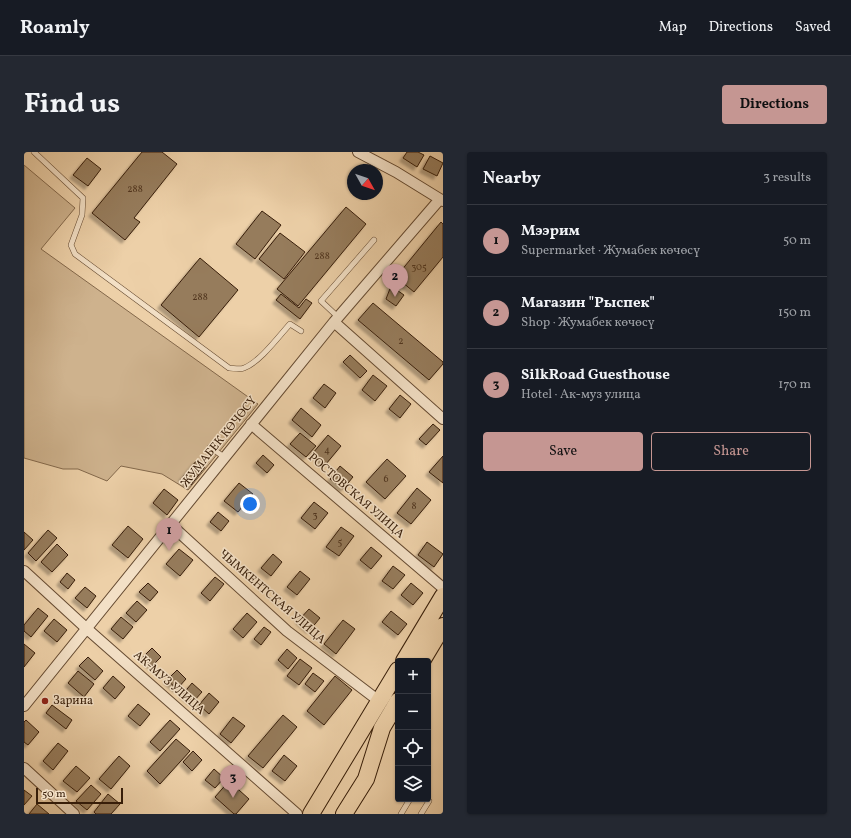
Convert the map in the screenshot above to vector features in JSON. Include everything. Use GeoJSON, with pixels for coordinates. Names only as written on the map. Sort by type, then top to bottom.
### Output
{"type":"FeatureCollection","features":[{"type":"Feature","properties":{"kind":"main road"},"geometry":{"type":"LineString","coordinates":[[406,658],[443,596]]}},
{"type":"Feature","properties":{"kind":"main road"},"geometry":{"type":"LineString","coordinates":[[424,658],[443,626]]}},
{"type":"Feature","properties":{"kind":"main road"},"geometry":{"type":"LineString","coordinates":[[311,814],[395,675]]}},
{"type":"Feature","properties":{"kind":"main road"},"geometry":{"type":"LineString","coordinates":[[344,814],[366,779],[382,728],[395,706]]}},
{"type":"Feature","properties":{"kind":"main road"},"geometry":{"type":"LineString","coordinates":[[354,745],[373,758]]}},
{"type":"Feature","properties":{"kind":"street"},"geometry":{"type":"LineString","coordinates":[[358,152],[396,172],[441,200]]}},
{"type":"Feature","properties":{"kind":"street","name":"ЖУМАБЕК КӨЧӨСҮ"},"geometry":{"type":"LineString","coordinates":[[24,706],[336,319],[441,200]]}},
{"type":"Feature","properties":{"kind":"street"},"geometry":{"type":"LineString","coordinates":[[336,319],[443,419]]}},
{"type":"Feature","properties":{"kind":"street","name":"РОСТОВСКАЯ УЛИЦА"},"geometry":{"type":"LineString","coordinates":[[251,424],[443,588]]}},
{"type":"Feature","properties":{"kind":"street","name":"ЧЫМКЕНТСКАЯ УЛИЦА"},"geometry":{"type":"LineString","coordinates":[[170,524],[287,631],[379,701]]}},
{"type":"Feature","properties":{"kind":"street","name":"АК-МУЗ УЛИЦА"},"geometry":{"type":"LineString","coordinates":[[24,571],[86,628],[297,814]]}},
{"type":"Feature","properties":{"kind":"street"},"geometry":{"type":"LineString","coordinates":[[24,768],[74,814]]}},
{"type":"Feature","properties":{"kind":"lane"},"geometry":{"type":"LineString","coordinates":[[34,152],[83,198],[82,214],[71,245],[75,254],[229,368],[243,369],[253,362],[263,354],[290,324],[300,331]]}},
{"type":"Feature","properties":{"kind":"lane"},"geometry":{"type":"LineString","coordinates":[[336,319],[321,301],[374,240]]}},
{"type":"Feature","properties":{"kind":"lane"},"geometry":{"type":"LineString","coordinates":[[210,447],[224,457]]}},
{"type":"Feature","properties":{"kind":"lane"},"geometry":{"type":"LineString","coordinates":[[401,814],[408,802]]}},
{"type":"Feature","properties":{"kind":"lane"},"geometry":{"type":"LineString","coordinates":[[421,814],[428,802]]}},
{"type":"Feature","properties":{"kind":"shaded area"},"geometry":{"type":"Polygon","coordinates":[[[24,165],[75,208],[41,249],[258,404],[188,490],[162,474],[121,466],[107,481],[78,469],[63,469],[24,458],[24,165]]]}},
{"type":"Feature","properties":{"kind":"building"},"geometry":{"type":"Polygon","coordinates":[[[142,152],[162,152],[177,164],[134,218],[140,222],[125,240],[92,213],[142,152]]]}},
{"type":"Feature","properties":{"kind":"building"},"geometry":{"type":"Polygon","coordinates":[[[407,152],[418,152],[424,155],[417,167],[403,158],[407,152]]]}},
{"type":"Feature","properties":{"kind":"building"},"geometry":{"type":"Polygon","coordinates":[[[430,156],[443,163],[437,176],[423,169],[430,156]]]}},
{"type":"Feature","properties":{"kind":"building"},"geometry":{"type":"Polygon","coordinates":[[[87,158],[101,169],[88,186],[73,175],[87,158]]]}},
{"type":"Feature","properties":{"kind":"building"},"geometry":{"type":"Polygon","coordinates":[[[346,207],[366,224],[298,306],[277,289],[346,207]]]}},
{"type":"Feature","properties":{"kind":"building"},"geometry":{"type":"Polygon","coordinates":[[[262,211],[281,225],[255,259],[236,244],[262,211]]]}},
{"type":"Feature","properties":{"kind":"building"},"geometry":{"type":"Polygon","coordinates":[[[441,222],[443,224],[443,257],[414,292],[396,277],[441,222]]]}},
{"type":"Feature","properties":{"kind":"building"},"geometry":{"type":"Polygon","coordinates":[[[280,233],[305,252],[284,279],[259,259],[280,233]]]}},
{"type":"Feature","properties":{"kind":"building"},"geometry":{"type":"Polygon","coordinates":[[[200,258],[238,290],[199,337],[161,305],[200,258]]]}},
{"type":"Feature","properties":{"kind":"building"},"geometry":{"type":"Polygon","coordinates":[[[391,286],[404,295],[396,306],[386,299],[391,286]]]}},
{"type":"Feature","properties":{"kind":"building"},"geometry":{"type":"Polygon","coordinates":[[[281,294],[299,308],[306,299],[312,303],[300,319],[276,300],[281,294]]]}},
{"type":"Feature","properties":{"kind":"building"},"geometry":{"type":"Polygon","coordinates":[[[373,303],[443,362],[443,364],[429,380],[358,320],[373,303]]]}},
{"type":"Feature","properties":{"kind":"building"},"geometry":{"type":"Polygon","coordinates":[[[350,355],[367,371],[360,378],[343,362],[350,355]]]}},
{"type":"Feature","properties":{"kind":"building"},"geometry":{"type":"Polygon","coordinates":[[[373,375],[387,386],[375,401],[362,390],[373,375]]]}},
{"type":"Feature","properties":{"kind":"building"},"geometry":{"type":"Polygon","coordinates":[[[324,384],[336,393],[325,408],[313,398],[324,384]]]}},
{"type":"Feature","properties":{"kind":"building"},"geometry":{"type":"Polygon","coordinates":[[[400,395],[411,404],[400,418],[389,409],[400,395]]]}},
{"type":"Feature","properties":{"kind":"building"},"geometry":{"type":"Polygon","coordinates":[[[301,408],[321,425],[312,437],[292,420],[301,408]]]}},
{"type":"Feature","properties":{"kind":"building"},"geometry":{"type":"Polygon","coordinates":[[[433,424],[440,430],[426,445],[419,439],[433,424]]]}},
{"type":"Feature","properties":{"kind":"building"},"geometry":{"type":"Polygon","coordinates":[[[300,433],[316,446],[306,457],[290,444],[300,433]]]}},
{"type":"Feature","properties":{"kind":"building"},"geometry":{"type":"Polygon","coordinates":[[[328,435],[341,446],[326,464],[313,453],[328,435]]]}},
{"type":"Feature","properties":{"kind":"building"},"geometry":{"type":"Polygon","coordinates":[[[263,455],[274,465],[267,473],[256,463],[263,455]]]}},
{"type":"Feature","properties":{"kind":"building"},"geometry":{"type":"Polygon","coordinates":[[[443,456],[443,483],[429,472],[443,456]]]}},
{"type":"Feature","properties":{"kind":"building"},"geometry":{"type":"Polygon","coordinates":[[[387,459],[406,476],[385,499],[366,482],[387,459]]]}},
{"type":"Feature","properties":{"kind":"building"},"geometry":{"type":"Polygon","coordinates":[[[197,460],[205,467],[191,485],[182,478],[197,460]]]}},
{"type":"Feature","properties":{"kind":"building"},"geometry":{"type":"Polygon","coordinates":[[[340,466],[353,477],[343,489],[330,479],[340,466]]]}},
{"type":"Feature","properties":{"kind":"building"},"geometry":{"type":"Polygon","coordinates":[[[239,483],[253,494],[238,512],[224,501],[239,483]]]}},
{"type":"Feature","properties":{"kind":"building"},"geometry":{"type":"Polygon","coordinates":[[[417,488],[431,500],[411,524],[397,513],[417,488]]]}},
{"type":"Feature","properties":{"kind":"building"},"geometry":{"type":"Polygon","coordinates":[[[164,489],[178,500],[167,515],[153,503],[164,489]]]}},
{"type":"Feature","properties":{"kind":"building"},"geometry":{"type":"Polygon","coordinates":[[[314,502],[328,513],[315,529],[301,518],[314,502]]]}},
{"type":"Feature","properties":{"kind":"building"},"geometry":{"type":"Polygon","coordinates":[[[218,512],[229,521],[221,531],[210,522],[218,512]]]}},
{"type":"Feature","properties":{"kind":"building"},"geometry":{"type":"Polygon","coordinates":[[[128,526],[143,539],[128,558],[112,545],[128,526]]]}},
{"type":"Feature","properties":{"kind":"building"},"geometry":{"type":"Polygon","coordinates":[[[341,527],[354,536],[339,556],[326,547],[341,527]]]}},
{"type":"Feature","properties":{"kind":"building"},"geometry":{"type":"Polygon","coordinates":[[[48,530],[57,538],[36,561],[28,553],[48,530]]]}},
{"type":"Feature","properties":{"kind":"building"},"geometry":{"type":"Polygon","coordinates":[[[24,532],[33,540],[24,550],[24,532]]]}},
{"type":"Feature","properties":{"kind":"building"},"geometry":{"type":"Polygon","coordinates":[[[427,542],[443,554],[434,567],[418,555],[427,542]]]}},
{"type":"Feature","properties":{"kind":"building"},"geometry":{"type":"Polygon","coordinates":[[[57,544],[68,555],[52,572],[41,562],[57,544]]]}},
{"type":"Feature","properties":{"kind":"building"},"geometry":{"type":"Polygon","coordinates":[[[371,547],[382,556],[371,569],[360,560],[371,547]]]}},
{"type":"Feature","properties":{"kind":"building"},"geometry":{"type":"Polygon","coordinates":[[[179,549],[193,560],[180,576],[166,564],[179,549]]]}},
{"type":"Feature","properties":{"kind":"building"},"geometry":{"type":"Polygon","coordinates":[[[273,554],[282,562],[271,576],[261,568],[273,554]]]}},
{"type":"Feature","properties":{"kind":"building"},"geometry":{"type":"Polygon","coordinates":[[[393,566],[405,575],[393,589],[382,581],[393,566]]]}},
{"type":"Feature","properties":{"kind":"building"},"geometry":{"type":"Polygon","coordinates":[[[300,571],[310,579],[297,595],[287,587],[300,571]]]}},
{"type":"Feature","properties":{"kind":"building"},"geometry":{"type":"Polygon","coordinates":[[[67,573],[75,580],[68,589],[60,582],[67,573]]]}},
{"type":"Feature","properties":{"kind":"building"},"geometry":{"type":"Polygon","coordinates":[[[215,577],[224,584],[210,601],[201,593],[215,577]]]}},
{"type":"Feature","properties":{"kind":"building"},"geometry":{"type":"Polygon","coordinates":[[[148,583],[158,592],[150,601],[139,592],[148,583]]]}},
{"type":"Feature","properties":{"kind":"building"},"geometry":{"type":"Polygon","coordinates":[[[411,583],[423,593],[413,605],[401,595],[411,583]]]}},
{"type":"Feature","properties":{"kind":"building"},"geometry":{"type":"Polygon","coordinates":[[[85,587],[96,596],[87,608],[75,598],[85,587]]]}},
{"type":"Feature","properties":{"kind":"building"},"geometry":{"type":"Polygon","coordinates":[[[137,601],[147,610],[136,622],[126,613],[137,601]]]}},
{"type":"Feature","properties":{"kind":"building"},"geometry":{"type":"Polygon","coordinates":[[[38,608],[48,616],[31,637],[24,631],[24,625],[38,608]]]}},
{"type":"Feature","properties":{"kind":"building"},"geometry":{"type":"Polygon","coordinates":[[[309,609],[320,618],[310,630],[299,620],[309,609]]]}},
{"type":"Feature","properties":{"kind":"building"},"geometry":{"type":"Polygon","coordinates":[[[391,611],[407,624],[398,635],[382,622],[391,611]]]}},
{"type":"Feature","properties":{"kind":"building"},"geometry":{"type":"Polygon","coordinates":[[[247,613],[257,622],[243,638],[233,629],[247,613]]]}},
{"type":"Feature","properties":{"kind":"building"},"geometry":{"type":"Polygon","coordinates":[[[121,617],[133,627],[123,639],[111,629],[121,617]]]}},
{"type":"Feature","properties":{"kind":"building"},"geometry":{"type":"Polygon","coordinates":[[[54,619],[67,630],[57,642],[44,631],[54,619]]]}},
{"type":"Feature","properties":{"kind":"building"},"geometry":{"type":"Polygon","coordinates":[[[343,620],[355,629],[336,654],[324,644],[343,620]]]}},
{"type":"Feature","properties":{"kind":"building"},"geometry":{"type":"Polygon","coordinates":[[[264,627],[271,632],[261,645],[254,639],[264,627]]]}},
{"type":"Feature","properties":{"kind":"building"},"geometry":{"type":"Polygon","coordinates":[[[24,644],[35,653],[24,667],[24,644]]]}},
{"type":"Feature","properties":{"kind":"building"},"geometry":{"type":"Polygon","coordinates":[[[152,648],[161,657],[152,666],[143,657],[152,648]]]}},
{"type":"Feature","properties":{"kind":"building"},"geometry":{"type":"Polygon","coordinates":[[[287,649],[297,658],[288,669],[278,660],[287,649]]]}},
{"type":"Feature","properties":{"kind":"building"},"geometry":{"type":"Polygon","coordinates":[[[88,657],[103,671],[95,680],[79,666],[88,657]]]}},
{"type":"Feature","properties":{"kind":"building"},"geometry":{"type":"Polygon","coordinates":[[[300,659],[312,668],[299,685],[287,676],[300,659]]]}},
{"type":"Feature","properties":{"kind":"building"},"geometry":{"type":"Polygon","coordinates":[[[177,670],[186,679],[177,689],[167,680],[177,670]]]}},
{"type":"Feature","properties":{"kind":"building"},"geometry":{"type":"Polygon","coordinates":[[[78,671],[94,684],[84,697],[68,683],[78,671]]]}},
{"type":"Feature","properties":{"kind":"building"},"geometry":{"type":"Polygon","coordinates":[[[313,673],[324,681],[315,692],[305,684],[313,673]]]}},
{"type":"Feature","properties":{"kind":"building"},"geometry":{"type":"Polygon","coordinates":[[[113,676],[125,687],[115,699],[103,688],[113,676]]]}},
{"type":"Feature","properties":{"kind":"building"},"geometry":{"type":"Polygon","coordinates":[[[335,676],[352,690],[324,725],[307,711],[335,676]]]}},
{"type":"Feature","properties":{"kind":"building"},"geometry":{"type":"Polygon","coordinates":[[[192,683],[202,692],[193,702],[183,694],[192,683]]]}},
{"type":"Feature","properties":{"kind":"building"},"geometry":{"type":"Polygon","coordinates":[[[209,693],[219,702],[209,714],[199,705],[209,693]]]}},
{"type":"Feature","properties":{"kind":"building"},"geometry":{"type":"Polygon","coordinates":[[[138,704],[150,714],[140,726],[128,716],[138,704]]]}},
{"type":"Feature","properties":{"kind":"building"},"geometry":{"type":"Polygon","coordinates":[[[52,705],[72,720],[66,729],[46,713],[52,705]]]}},
{"type":"Feature","properties":{"kind":"building"},"geometry":{"type":"Polygon","coordinates":[[[283,715],[297,727],[263,768],[248,756],[283,715]]]}},
{"type":"Feature","properties":{"kind":"building"},"geometry":{"type":"Polygon","coordinates":[[[233,717],[245,726],[231,743],[220,734],[233,717]]]}},
{"type":"Feature","properties":{"kind":"building"},"geometry":{"type":"Polygon","coordinates":[[[26,720],[39,732],[28,745],[24,742],[24,722],[26,720]]]}},
{"type":"Feature","properties":{"kind":"building"},"geometry":{"type":"Polygon","coordinates":[[[170,720],[180,729],[160,751],[150,742],[170,720]]]}},
{"type":"Feature","properties":{"kind":"building"},"geometry":{"type":"Polygon","coordinates":[[[176,739],[190,751],[160,784],[147,771],[176,739]]]}},
{"type":"Feature","properties":{"kind":"building"},"geometry":{"type":"Polygon","coordinates":[[[58,743],[68,751],[53,770],[43,761],[58,743]]]}},
{"type":"Feature","properties":{"kind":"building"},"geometry":{"type":"Polygon","coordinates":[[[193,751],[202,760],[192,771],[183,762],[193,751]]]}},
{"type":"Feature","properties":{"kind":"building"},"geometry":{"type":"Polygon","coordinates":[[[284,755],[297,766],[285,781],[272,771],[284,755]]]}},
{"type":"Feature","properties":{"kind":"building"},"geometry":{"type":"Polygon","coordinates":[[[119,756],[130,766],[111,789],[99,779],[119,756]]]}},
{"type":"Feature","properties":{"kind":"building"},"geometry":{"type":"Polygon","coordinates":[[[76,766],[90,778],[77,792],[63,781],[76,766]]]}},
{"type":"Feature","properties":{"kind":"building"},"geometry":{"type":"Polygon","coordinates":[[[214,769],[224,778],[215,788],[205,780],[214,769]]]}},
{"type":"Feature","properties":{"kind":"building"},"geometry":{"type":"Polygon","coordinates":[[[229,781],[249,799],[236,814],[234,814],[215,797],[229,781]]]}},
{"type":"Feature","properties":{"kind":"building"},"geometry":{"type":"Polygon","coordinates":[[[91,785],[101,794],[87,810],[76,801],[91,785]]]}},
{"type":"Feature","properties":{"kind":"building"},"geometry":{"type":"Polygon","coordinates":[[[24,790],[32,796],[24,805],[24,790]]]}},
{"type":"Feature","properties":{"kind":"building"},"geometry":{"type":"Polygon","coordinates":[[[108,794],[120,804],[111,814],[96,814],[94,812],[108,794]]]}},
{"type":"Feature","properties":{"kind":"building"},"geometry":{"type":"Polygon","coordinates":[[[37,804],[49,814],[29,814],[37,804]]]}},
{"type":"Feature","properties":{"kind":"place","name":"Магазин \"Рыспек\""},"geometry":{"type":"Point","coordinates":[395,297]}},
{"type":"Feature","properties":{"kind":"place","name":"Мээрим"},"geometry":{"type":"Point","coordinates":[169,551]}},
{"type":"Feature","properties":{"kind":"place","name":"Зарина"},"geometry":{"type":"Point","coordinates":[45,701]}},
{"type":"Feature","properties":{"kind":"place","name":"SilkRoad Guesthouse"},"geometry":{"type":"Point","coordinates":[233,798]}}]}
